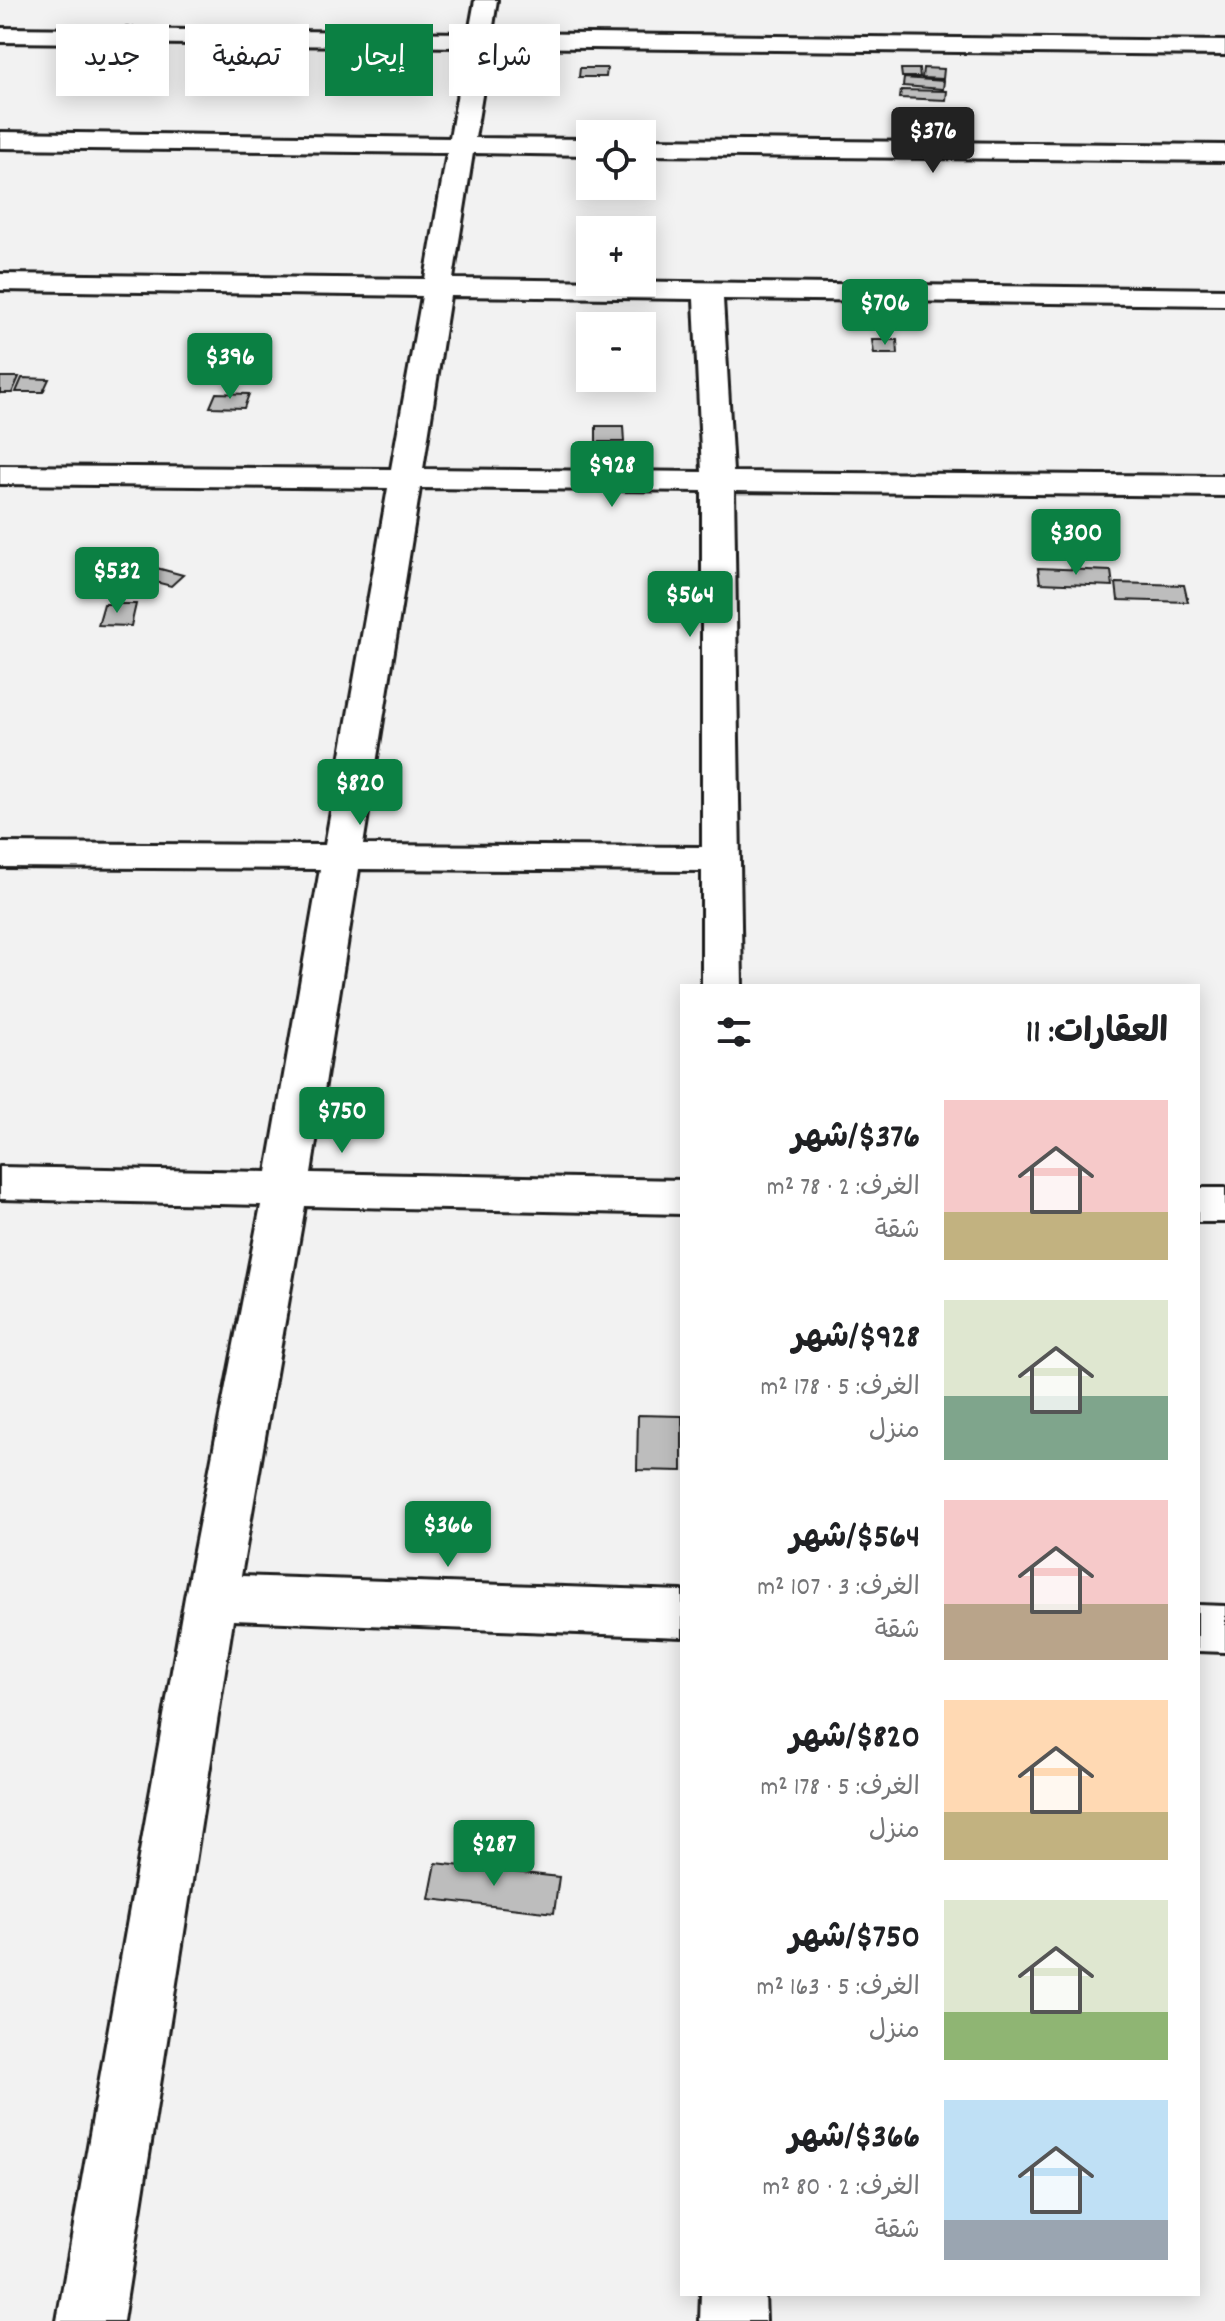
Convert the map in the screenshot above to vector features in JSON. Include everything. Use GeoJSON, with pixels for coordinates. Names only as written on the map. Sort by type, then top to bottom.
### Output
{"type":"FeatureCollection","features":[{"type":"Feature","properties":{"kind":"street"},"geometry":{"type":"LineString","coordinates":[[0,35],[484,20],[1225,48]]}},
{"type":"Feature","properties":{"kind":"street"},"geometry":{"type":"LineString","coordinates":[[90,2321],[211,1597],[286,1188],[484,20]]}},
{"type":"Feature","properties":{"kind":"street"},"geometry":{"type":"LineString","coordinates":[[0,140],[576,147]]}},
{"type":"Feature","properties":{"kind":"street"},"geometry":{"type":"LineString","coordinates":[[656,147],[1225,153]]}},
{"type":"Feature","properties":{"kind":"street"},"geometry":{"type":"LineString","coordinates":[[0,282],[1225,297]]}},
{"type":"Feature","properties":{"kind":"street"},"geometry":{"type":"LineString","coordinates":[[708,291],[718,482],[722,984]]}},
{"type":"Feature","properties":{"kind":"street"},"geometry":{"type":"LineString","coordinates":[[0,475],[1225,486]]}},
{"type":"Feature","properties":{"kind":"street"},"geometry":{"type":"LineString","coordinates":[[0,855],[721,859]]}},
{"type":"Feature","properties":{"kind":"street"},"geometry":{"type":"LineString","coordinates":[[0,1183],[680,1197]]}},
{"type":"Feature","properties":{"kind":"street"},"geometry":{"type":"LineString","coordinates":[[1200,1205],[1225,1205]]}},
{"type":"Feature","properties":{"kind":"street"},"geometry":{"type":"LineString","coordinates":[[211,1597],[680,1614]]}},
{"type":"Feature","properties":{"kind":"street"},"geometry":{"type":"LineString","coordinates":[[1200,1628],[1225,1629]]}},
{"type":"Feature","properties":{"kind":"street"},"geometry":{"type":"LineString","coordinates":[[733,2296],[733,2321]]}},
{"type":"Feature","properties":{"kind":"building"},"geometry":{"type":"Polygon","coordinates":[[[580,68],[607,68],[606,77],[579,77],[580,68]]]}},
{"type":"Feature","properties":{"kind":"building"},"geometry":{"type":"Polygon","coordinates":[[[923,68],[944,69],[943,79],[922,78],[923,68]]]}},
{"type":"Feature","properties":{"kind":"building"},"geometry":{"type":"Polygon","coordinates":[[[901,69],[919,69],[920,77],[902,77],[901,69]]]}},
{"type":"Feature","properties":{"kind":"building"},"geometry":{"type":"Polygon","coordinates":[[[904,78],[944,81],[943,89],[903,86],[904,78]]]}},
{"type":"Feature","properties":{"kind":"building"},"geometry":{"type":"Polygon","coordinates":[[[901,90],[947,91],[946,100],[900,98],[901,90]]]}},
{"type":"Feature","properties":{"kind":"building"},"geometry":{"type":"Polygon","coordinates":[[[872,340],[897,340],[898,354],[874,354],[872,340]]]}},
{"type":"Feature","properties":{"kind":"building"},"geometry":{"type":"Polygon","coordinates":[[[0,377],[19,377],[12,393],[0,393],[0,377]]]}},
{"type":"Feature","properties":{"kind":"building"},"geometry":{"type":"Polygon","coordinates":[[[22,378],[49,379],[43,392],[16,392],[22,378]]]}},
{"type":"Feature","properties":{"kind":"building"},"geometry":{"type":"Polygon","coordinates":[[[216,393],[249,394],[244,408],[210,407],[216,393]]]}},
{"type":"Feature","properties":{"kind":"building"},"geometry":{"type":"Polygon","coordinates":[[[596,426],[623,426],[624,442],[596,442],[596,426]]]}},
{"type":"Feature","properties":{"kind":"building"},"geometry":{"type":"Polygon","coordinates":[[[1069,533],[1104,533],[1110,550],[1073,549],[1069,533]]]}},
{"type":"Feature","properties":{"kind":"building"},"geometry":{"type":"Polygon","coordinates":[[[153,567],[183,575],[171,586],[140,578],[153,567]]]}},
{"type":"Feature","properties":{"kind":"building"},"geometry":{"type":"Polygon","coordinates":[[[1038,568],[1111,571],[1113,586],[1040,583],[1038,568]]]}},
{"type":"Feature","properties":{"kind":"building"},"geometry":{"type":"Polygon","coordinates":[[[1116,583],[1184,585],[1188,602],[1118,600],[1116,583]]]}},
{"type":"Feature","properties":{"kind":"building"},"geometry":{"type":"Polygon","coordinates":[[[104,604],[136,604],[131,626],[98,625],[104,604]]]}},
{"type":"Feature","properties":{"kind":"building"},"geometry":{"type":"Polygon","coordinates":[[[638,1415],[680,1416],[680,1471],[637,1470],[638,1415]]]}},
{"type":"Feature","properties":{"kind":"building"},"geometry":{"type":"Polygon","coordinates":[[[436,1863],[559,1877],[554,1913],[429,1899],[436,1863]]]}}]}
